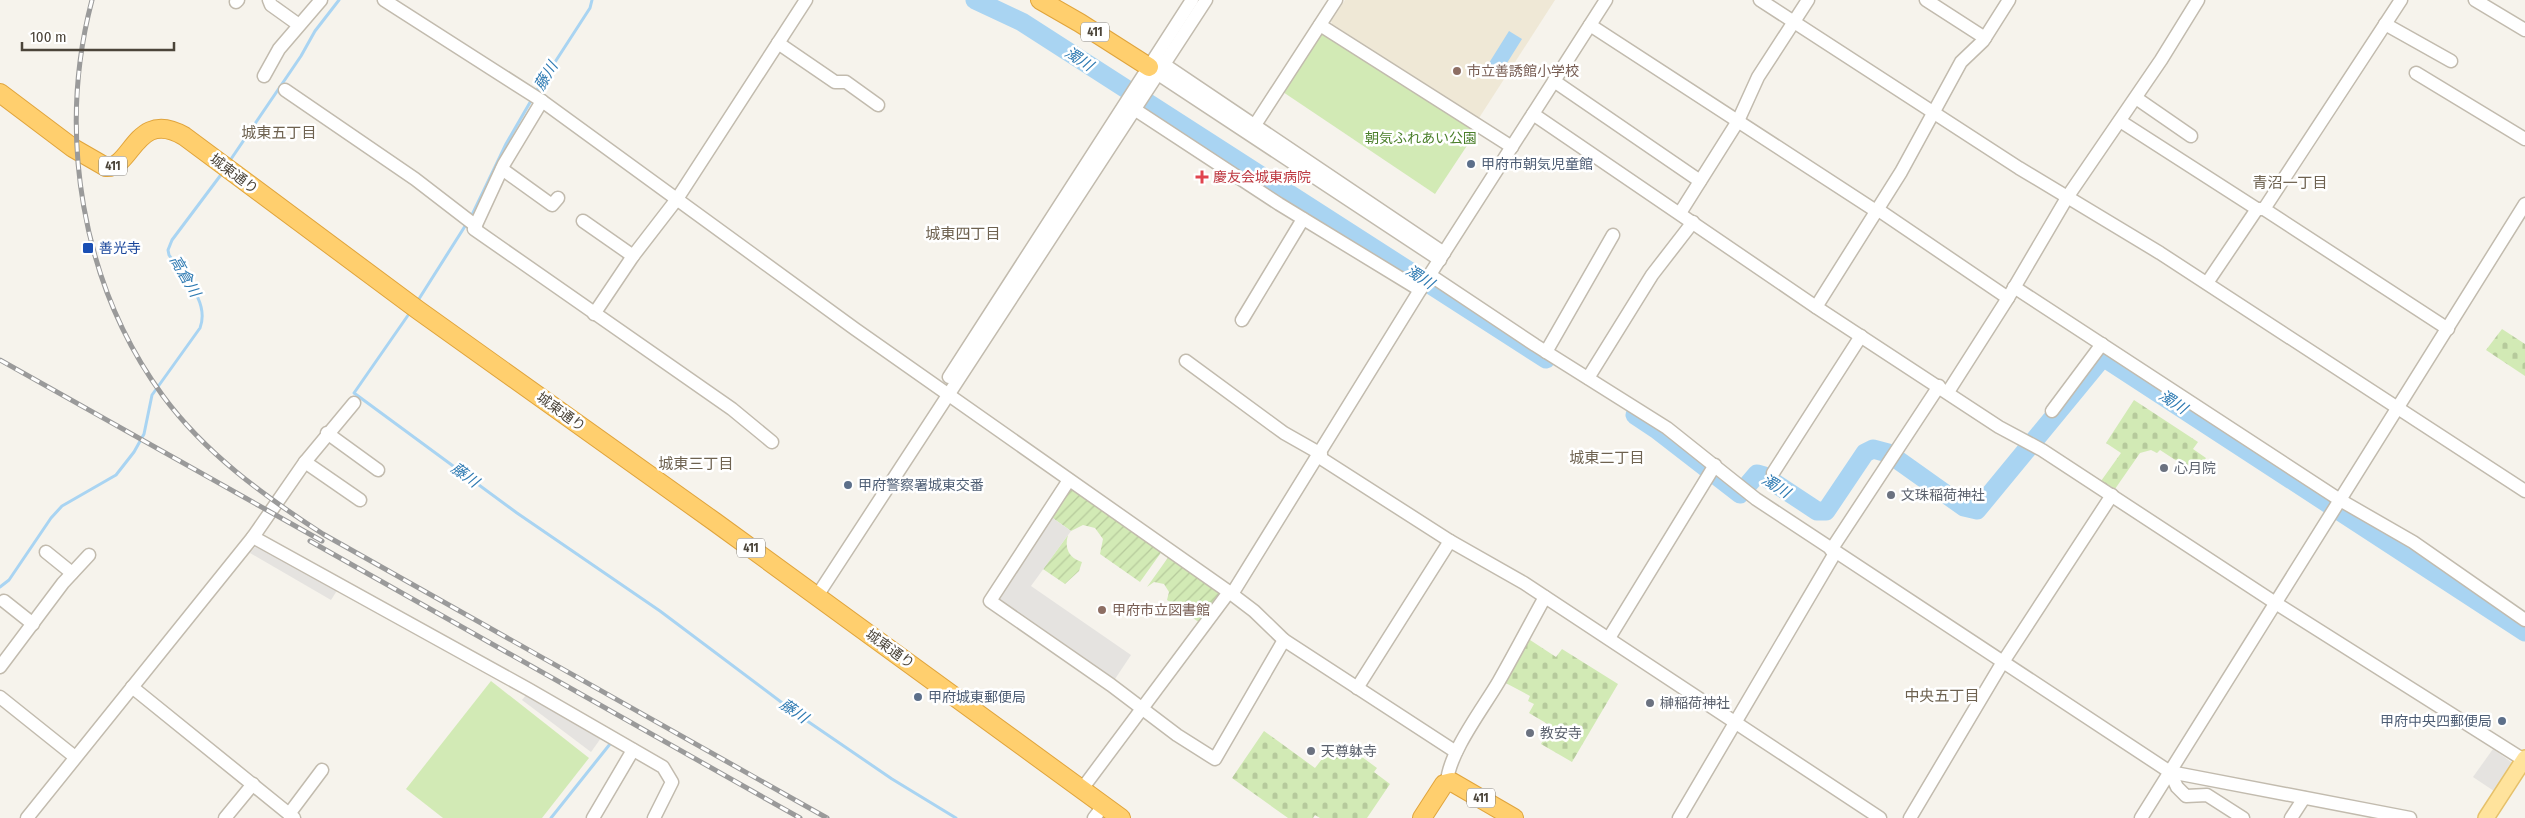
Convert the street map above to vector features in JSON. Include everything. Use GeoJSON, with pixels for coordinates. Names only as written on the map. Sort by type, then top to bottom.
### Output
{"type":"FeatureCollection","features":[{"type":"Feature","properties":{"kind":"highway","name":"411"},"geometry":{"type":"LineString","coordinates":[[1040,0],[1080,23],[1152,72]]}},
{"type":"Feature","properties":{"kind":"highway","name":"411"},"geometry":{"type":"LineString","coordinates":[[1064,0],[1152,72]]}},
{"type":"Feature","properties":{"kind":"highway","name":"城東通り"},"geometry":{"type":"LineString","coordinates":[[0,93],[74,148],[106,166],[118,164],[138,140],[160,129],[169,130],[184,136],[414,307],[813,593],[1082,789],[1099,811],[1121,818]]}},
{"type":"Feature","properties":{"kind":"highway","name":"411"},"geometry":{"type":"LineString","coordinates":[[1447,782],[1457,783],[1514,818]]}},
{"type":"Feature","properties":{"kind":"highway"},"geometry":{"type":"LineString","coordinates":[[1422,818],[1447,782]]}},
{"type":"Feature","properties":{"kind":"main road"},"geometry":{"type":"LineString","coordinates":[[2486,818],[2524,759]]}},
{"type":"Feature","properties":{"kind":"street"},"geometry":{"type":"LineString","coordinates":[[269,0],[271,5],[299,25]]}},
{"type":"Feature","properties":{"kind":"street"},"geometry":{"type":"LineString","coordinates":[[264,76],[279,49],[320,0]]}},
{"type":"Feature","properties":{"kind":"street"},"geometry":{"type":"LineString","coordinates":[[384,0],[540,101],[855,329],[1231,593],[1254,611],[1284,640],[1456,752]]}},
{"type":"Feature","properties":{"kind":"street"},"geometry":{"type":"LineString","coordinates":[[594,314],[633,256],[677,199],[806,0]]}},
{"type":"Feature","properties":{"kind":"street"},"geometry":{"type":"LineString","coordinates":[[813,593],[1130,107],[1192,0]]}},
{"type":"Feature","properties":{"kind":"street"},"geometry":{"type":"LineString","coordinates":[[1152,72],[1206,0]]}},
{"type":"Feature","properties":{"kind":"street"},"geometry":{"type":"LineString","coordinates":[[1252,129],[1336,0]]}},
{"type":"Feature","properties":{"kind":"street"},"geometry":{"type":"LineString","coordinates":[[1082,789],[1141,707],[1231,593],[1320,456],[1420,290],[1606,0]]}},
{"type":"Feature","properties":{"kind":"street"},"geometry":{"type":"LineString","coordinates":[[1760,0],[2019,168],[2068,196],[2206,283],[2525,491]]}},
{"type":"Feature","properties":{"kind":"street"},"geometry":{"type":"LineString","coordinates":[[1680,213],[1738,121],[1758,77],[1808,0]]}},
{"type":"Feature","properties":{"kind":"street"},"geometry":{"type":"LineString","coordinates":[[1926,0],[1985,38]]}},
{"type":"Feature","properties":{"kind":"street"},"geometry":{"type":"LineString","coordinates":[[1816,306],[1876,210],[1962,62],[1985,38],[2009,0]]}},
{"type":"Feature","properties":{"kind":"street"},"geometry":{"type":"LineString","coordinates":[[1680,818],[1736,725],[1833,552],[1888,462],[1943,389],[2011,293],[2068,196],[2136,98],[2198,0]]}},
{"type":"Feature","properties":{"kind":"street"},"geometry":{"type":"LineString","coordinates":[[2206,283],[2261,209],[2401,0]]}},
{"type":"Feature","properties":{"kind":"street"},"geometry":{"type":"LineString","coordinates":[[2475,0],[2525,30]]}},
{"type":"Feature","properties":{"kind":"street"},"geometry":{"type":"LineString","coordinates":[[2384,24],[2451,61]]}},
{"type":"Feature","properties":{"kind":"street"},"geometry":{"type":"LineString","coordinates":[[1320,25],[1512,147]]}},
{"type":"Feature","properties":{"kind":"street"},"geometry":{"type":"LineString","coordinates":[[1590,25],[1876,210],[2011,293],[2102,344],[2340,500],[2413,542],[2525,620]]}},
{"type":"Feature","properties":{"kind":"street"},"geometry":{"type":"LineString","coordinates":[[778,43],[835,82],[846,82],[878,104]]}},
{"type":"Feature","properties":{"kind":"street"},"geometry":{"type":"LineString","coordinates":[[1152,72],[1252,129],[1442,256]]}},
{"type":"Feature","properties":{"kind":"street"},"geometry":{"type":"LineString","coordinates":[[2416,73],[2525,139]]}},
{"type":"Feature","properties":{"kind":"street"},"geometry":{"type":"LineString","coordinates":[[1554,81],[1700,181]]}},
{"type":"Feature","properties":{"kind":"street"},"geometry":{"type":"LineString","coordinates":[[286,90],[415,179],[475,225]]}},
{"type":"Feature","properties":{"kind":"street"},"geometry":{"type":"LineString","coordinates":[[2136,98],[2191,136]]}},
{"type":"Feature","properties":{"kind":"street"},"geometry":{"type":"LineString","coordinates":[[540,101],[502,169],[474,229],[732,410],[772,442]]}},
{"type":"Feature","properties":{"kind":"street"},"geometry":{"type":"LineString","coordinates":[[1130,107],[1302,219],[1420,290]]}},
{"type":"Feature","properties":{"kind":"street"},"geometry":{"type":"LineString","coordinates":[[1533,114],[1816,306],[1999,427],[2042,450],[2277,604],[2524,759]]}},
{"type":"Feature","properties":{"kind":"street"},"geometry":{"type":"LineString","coordinates":[[2120,121],[2448,329]]}},
{"type":"Feature","properties":{"kind":"street"},"geometry":{"type":"LineString","coordinates":[[502,169],[552,205],[558,198]]}},
{"type":"Feature","properties":{"kind":"street"},"geometry":{"type":"LineString","coordinates":[[2141,818],[2277,604],[2396,408],[2448,329],[2525,204]]}},
{"type":"Feature","properties":{"kind":"street"},"geometry":{"type":"LineString","coordinates":[[1242,320],[1302,219]]}},
{"type":"Feature","properties":{"kind":"street"},"geometry":{"type":"LineString","coordinates":[[583,221],[633,256]]}},
{"type":"Feature","properties":{"kind":"street"},"geometry":{"type":"LineString","coordinates":[[1588,378],[1652,275],[1693,222]]}},
{"type":"Feature","properties":{"kind":"street"},"geometry":{"type":"LineString","coordinates":[[1546,352],[1613,235]]}},
{"type":"Feature","properties":{"kind":"street"},"geometry":{"type":"LineString","coordinates":[[1430,275],[1546,352],[1667,428],[1744,489],[1833,552],[2170,772],[2410,818]]}},
{"type":"Feature","properties":{"kind":"street"},"geometry":{"type":"LineString","coordinates":[[1773,473],[1861,336]]}},
{"type":"Feature","properties":{"kind":"street"},"geometry":{"type":"LineString","coordinates":[[2052,411],[2102,344]]}},
{"type":"Feature","properties":{"kind":"street"},"geometry":{"type":"LineString","coordinates":[[1186,362],[1284,433],[1450,541],[1545,596],[1736,725],[1880,818]]}},
{"type":"Feature","properties":{"kind":"street"},"geometry":{"type":"LineString","coordinates":[[27,818],[253,537],[305,462],[327,433],[354,403]]}},
{"type":"Feature","properties":{"kind":"street"},"geometry":{"type":"LineString","coordinates":[[327,433],[378,470]]}},
{"type":"Feature","properties":{"kind":"street"},"geometry":{"type":"LineString","coordinates":[[305,462],[360,500]]}},
{"type":"Feature","properties":{"kind":"street"},"geometry":{"type":"LineString","coordinates":[[1609,638],[1684,513],[1715,466]]}},
{"type":"Feature","properties":{"kind":"street"},"geometry":{"type":"LineString","coordinates":[[1069,480],[990,601],[1141,707],[1177,735],[1215,759],[1284,640]]}},
{"type":"Feature","properties":{"kind":"street"},"geometry":{"type":"LineString","coordinates":[[1910,818],[2002,662],[2112,495]]}},
{"type":"Feature","properties":{"kind":"street"},"geometry":{"type":"LineString","coordinates":[[253,537],[528,689],[664,767],[672,782],[654,818]]}},
{"type":"Feature","properties":{"kind":"street"},"geometry":{"type":"LineString","coordinates":[[1357,688],[1450,541]]}},
{"type":"Feature","properties":{"kind":"street"},"geometry":{"type":"LineString","coordinates":[[46,552],[72,573]]}},
{"type":"Feature","properties":{"kind":"street"},"geometry":{"type":"LineString","coordinates":[[0,667],[72,573],[89,555]]}},
{"type":"Feature","properties":{"kind":"street"},"geometry":{"type":"LineString","coordinates":[[1447,782],[1448,770],[1456,752],[1500,680],[1545,596]]}},
{"type":"Feature","properties":{"kind":"street"},"geometry":{"type":"LineString","coordinates":[[4,601],[33,624]]}},
{"type":"Feature","properties":{"kind":"street"},"geometry":{"type":"LineString","coordinates":[[132,687],[291,816],[322,770]]}},
{"type":"Feature","properties":{"kind":"street"},"geometry":{"type":"LineString","coordinates":[[0,697],[75,757]]}},
{"type":"Feature","properties":{"kind":"street"},"geometry":{"type":"LineString","coordinates":[[593,818],[633,750]]}},
{"type":"Feature","properties":{"kind":"street"},"geometry":{"type":"LineString","coordinates":[[2170,772],[2177,787],[2186,796],[2207,795],[2243,818]]}},
{"type":"Feature","properties":{"kind":"street"},"geometry":{"type":"LineString","coordinates":[[225,818],[253,784]]}},
{"type":"Feature","properties":{"kind":"street"},"geometry":{"type":"LineString","coordinates":[[2291,818],[2304,798]]}},
{"type":"Feature","properties":{"kind":"shaded area","name":"市立善誘館小学校"},"geometry":{"type":"Polygon","coordinates":[[[1345,0],[1555,0],[1479,118],[1332,24],[1331,21],[1345,0]]]}},
{"type":"Feature","properties":{"kind":"shaded area"},"geometry":{"type":"Polygon","coordinates":[[[1047,514],[1071,531],[1031,586],[1131,655],[1111,685],[990,601],[1047,514]]]}},
{"type":"Feature","properties":{"kind":"shaded area"},"geometry":{"type":"Polygon","coordinates":[[[259,543],[338,589],[331,600],[250,553],[259,543]]]}},
{"type":"Feature","properties":{"kind":"shaded area"},"geometry":{"type":"Polygon","coordinates":[[[527,694],[601,738],[591,752],[522,700],[527,694]]]}},
{"type":"Feature","properties":{"kind":"shaded area"},"geometry":{"type":"Polygon","coordinates":[[[2493,749],[2514,764],[2494,791],[2473,777],[2493,749]]]}},
{"type":"Feature","properties":{"kind":"green space","name":"朝気ふれあい公園"},"geometry":{"type":"Polygon","coordinates":[[[1321,32],[1478,129],[1435,194],[1283,92],[1321,32]]]}},
{"type":"Feature","properties":{"kind":"green space"},"geometry":{"type":"Polygon","coordinates":[[[2502,329],[2525,344],[2525,376],[2486,350],[2502,329]]]}},
{"type":"Feature","properties":{"kind":"green space"},"geometry":{"type":"Polygon","coordinates":[[[2134,400],[2198,442],[2193,449],[2206,458],[2197,471],[2185,463],[2183,465],[2160,450],[2157,453],[2151,450],[2140,453],[2115,489],[2101,481],[2121,453],[2106,443],[2134,400]]]}},
{"type":"Feature","properties":{"kind":"green space"},"geometry":{"type":"Polygon","coordinates":[[[1069,480],[1165,547],[1140,582],[1100,554],[1103,539],[1095,528],[1083,525],[1071,531],[1047,514],[1069,480]]]}},
{"type":"Feature","properties":{"kind":"green space"},"geometry":{"type":"Polygon","coordinates":[[[1068,535],[1067,548],[1069,552],[1074,558],[1082,562],[1079,571],[1065,584],[1043,569],[1068,535]]]}},
{"type":"Feature","properties":{"kind":"green space"},"geometry":{"type":"Polygon","coordinates":[[[1172,552],[1229,592],[1203,625],[1167,600],[1169,592],[1164,584],[1154,582],[1147,587],[1172,552]]]}},
{"type":"Feature","properties":{"kind":"green space"},"geometry":{"type":"Polygon","coordinates":[[[1524,636],[1556,657],[1562,649],[1618,684],[1572,762],[1541,744],[1551,726],[1529,713],[1534,704],[1528,701],[1530,696],[1500,680],[1524,636]]]}},
{"type":"Feature","properties":{"kind":"green space"},"geometry":{"type":"Polygon","coordinates":[[[491,681],[589,758],[542,818],[443,818],[406,789],[491,681]]]}},
{"type":"Feature","properties":{"kind":"green space"},"geometry":{"type":"Polygon","coordinates":[[[1264,731],[1315,768],[1329,750],[1343,743],[1377,768],[1374,772],[1390,784],[1367,818],[1320,818],[1315,815],[1313,818],[1288,818],[1232,778],[1264,731]]]}},
{"type":"Feature","properties":{"kind":"water"},"geometry":{"type":"Polygon","coordinates":[[[1509,31],[1522,39],[1502,71],[1489,63],[1509,31]]]}},
{"type":"Feature","properties":{"kind":"waterway","name":"高倉川"},"geometry":{"type":"LineString","coordinates":[[229,162],[301,56],[315,31],[339,0]]}},
{"type":"Feature","properties":{"kind":"waterway","name":"藤川"},"geometry":{"type":"LineString","coordinates":[[535,93],[590,8],[592,0]]}},
{"type":"Feature","properties":{"kind":"waterway","name":"濁川"},"geometry":{"type":"LineString","coordinates":[[975,0],[1022,22],[1546,359]]}},
{"type":"Feature","properties":{"kind":"waterway","name":"藤川"},"geometry":{"type":"LineString","coordinates":[[471,217],[506,144],[532,99]]}},
{"type":"Feature","properties":{"kind":"waterway","name":"高倉川"},"geometry":{"type":"LineString","coordinates":[[0,587],[9,580],[51,518],[62,506],[116,475],[134,452],[144,434],[152,395],[200,328],[202,318],[199,299],[169,255],[168,250],[172,240],[223,172]]}},
{"type":"Feature","properties":{"kind":"waterway","name":"藤川"},"geometry":{"type":"LineString","coordinates":[[417,302],[467,223]]}},
{"type":"Feature","properties":{"kind":"waterway","name":"藤川"},"geometry":{"type":"LineString","coordinates":[[411,311],[354,393],[517,513],[660,611],[797,714],[892,779],[956,818]]}},
{"type":"Feature","properties":{"kind":"waterway","name":"濁川"},"geometry":{"type":"LineString","coordinates":[[1635,415],[1740,494],[1757,474],[1764,476],[1817,511],[1826,511],[1865,453],[1873,449],[1888,453],[1964,507],[1977,510],[2103,357],[2525,632]]}},
{"type":"Feature","properties":{"kind":"waterway"},"geometry":{"type":"LineString","coordinates":[[551,818],[610,744]]}},
{"type":"Feature","properties":{"kind":"railway"},"geometry":{"type":"LineString","coordinates":[[92,0],[82,51],[77,102],[77,154],[84,206],[95,257],[112,306],[135,352],[163,396],[197,436],[258,489],[323,534],[827,818]]}},
{"type":"Feature","properties":{"kind":"railway"},"geometry":{"type":"LineString","coordinates":[[0,360],[322,541]]}},
{"type":"Feature","properties":{"kind":"railway"},"geometry":{"type":"LineString","coordinates":[[310,541],[800,818]]}},
{"type":"Feature","properties":{"kind":"place","name":"市立善誘館小学校"},"geometry":{"type":"Point","coordinates":[1457,71]}},
{"type":"Feature","properties":{"kind":"place","name":"甲府市朝気児童館"},"geometry":{"type":"Point","coordinates":[1471,164]}},
{"type":"Feature","properties":{"kind":"place","name":"慶友会城東病院"},"geometry":{"type":"Point","coordinates":[1202,177]}},
{"type":"Feature","properties":{"kind":"place","name":"善光寺"},"geometry":{"type":"Point","coordinates":[88,248]}},
{"type":"Feature","properties":{"kind":"place","name":"心月院"},"geometry":{"type":"Point","coordinates":[2164,468]}},
{"type":"Feature","properties":{"kind":"place","name":"甲府警察署城東交番"},"geometry":{"type":"Point","coordinates":[848,485]}},
{"type":"Feature","properties":{"kind":"place","name":"文珠稲荷神社"},"geometry":{"type":"Point","coordinates":[1891,495]}},
{"type":"Feature","properties":{"kind":"place","name":"甲府市立図書館"},"geometry":{"type":"Point","coordinates":[1102,610]}},
{"type":"Feature","properties":{"kind":"place","name":"甲府城東郵便局"},"geometry":{"type":"Point","coordinates":[918,697]}},
{"type":"Feature","properties":{"kind":"place","name":"榊稲荷神社"},"geometry":{"type":"Point","coordinates":[1650,703]}},
{"type":"Feature","properties":{"kind":"place","name":"甲府中央四郵便局"},"geometry":{"type":"Point","coordinates":[2502,721]}},
{"type":"Feature","properties":{"kind":"place","name":"教安寺"},"geometry":{"type":"Point","coordinates":[1530,733]}},
{"type":"Feature","properties":{"kind":"place","name":"天尊躰寺"},"geometry":{"type":"Point","coordinates":[1311,751]}},
{"type":"Feature","properties":{"kind":"district","name":"城東五丁目"},"geometry":{"type":"Point","coordinates":[279,133]}},
{"type":"Feature","properties":{"kind":"district","name":"青沼一丁目"},"geometry":{"type":"Point","coordinates":[2290,183]}},
{"type":"Feature","properties":{"kind":"district","name":"城東四丁目"},"geometry":{"type":"Point","coordinates":[963,234]}},
{"type":"Feature","properties":{"kind":"district","name":"城東二丁目"},"geometry":{"type":"Point","coordinates":[1607,458]}},
{"type":"Feature","properties":{"kind":"district","name":"城東三丁目"},"geometry":{"type":"Point","coordinates":[696,464]}},
{"type":"Feature","properties":{"kind":"district","name":"中央五丁目"},"geometry":{"type":"Point","coordinates":[1942,696]}}]}
